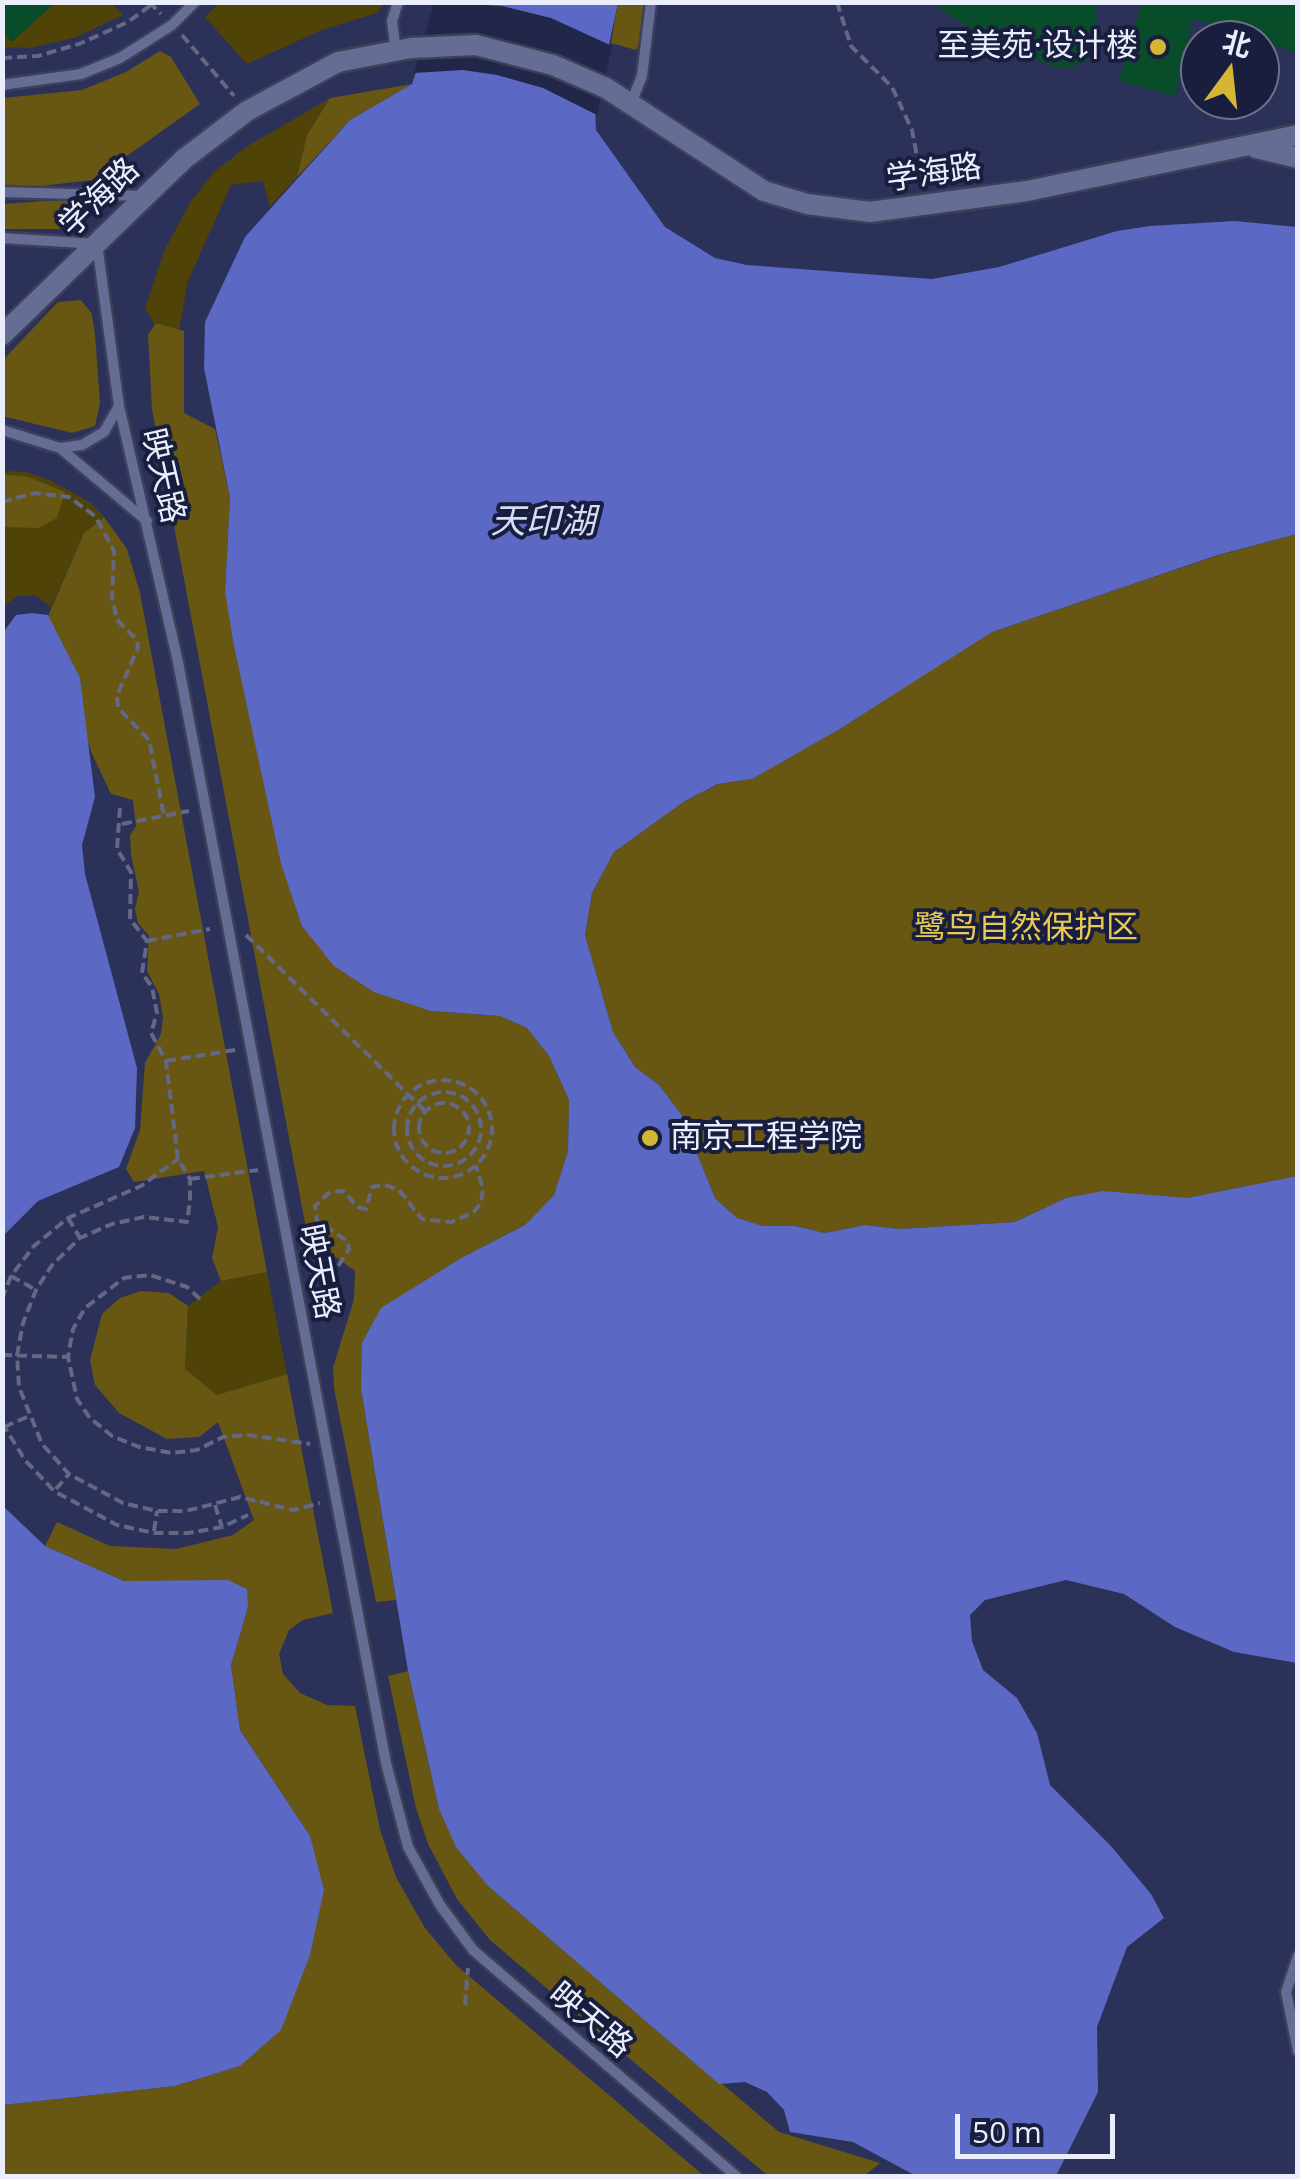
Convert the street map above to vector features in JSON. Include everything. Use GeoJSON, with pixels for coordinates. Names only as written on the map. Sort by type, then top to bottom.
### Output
{"type":"FeatureCollection","features":[{"type":"Feature","properties":{"kind":"street","name":"学海路"},"geometry":{"type":"LineString","coordinates":[[2,336],[144,196],[247,111],[338,62],[403,49],[476,45],[517,52],[606,88],[716,164],[764,191],[806,204],[870,212],[1027,191],[1298,134]]}},
{"type":"Feature","properties":{"kind":"street"},"geometry":{"type":"LineString","coordinates":[[1249,146],[1298,158]]}},
{"type":"Feature","properties":{"kind":"lane"},"geometry":{"type":"LineString","coordinates":[[2,85],[81,74],[120,58],[172,25],[195,2]]}},
{"type":"Feature","properties":{"kind":"lane"},"geometry":{"type":"LineString","coordinates":[[398,2],[392,21],[403,49]]}},
{"type":"Feature","properties":{"kind":"lane"},"geometry":{"type":"LineString","coordinates":[[631,103],[642,76],[651,2]]}},
{"type":"Feature","properties":{"kind":"lane"},"geometry":{"type":"LineString","coordinates":[[2,192],[144,196]]}},
{"type":"Feature","properties":{"kind":"lane"},"geometry":{"type":"LineString","coordinates":[[2,238],[97,244]]}},
{"type":"Feature","properties":{"kind":"lane","name":"映天路"},"geometry":{"type":"LineString","coordinates":[[97,244],[120,406],[148,521],[370,1679],[396,1810],[408,1847],[440,1905],[473,1950],[736,2176]]}},
{"type":"Feature","properties":{"kind":"lane"},"geometry":{"type":"LineString","coordinates":[[60,448],[82,445],[104,432],[120,406]]}},
{"type":"Feature","properties":{"kind":"lane"},"geometry":{"type":"LineString","coordinates":[[2,430],[60,448],[148,521]]}},
{"type":"Feature","properties":{"kind":"lane"},"geometry":{"type":"LineString","coordinates":[[1298,1956],[1286,1992],[1298,2051]]}},
{"type":"Feature","properties":{"kind":"path"},"geometry":{"type":"LineString","coordinates":[[2,58],[38,56],[79,44],[128,22],[155,2]]}},
{"type":"Feature","properties":{"kind":"path"},"geometry":{"type":"LineString","coordinates":[[838,2],[850,46],[892,88],[912,130],[925,206]]}},
{"type":"Feature","properties":{"kind":"path"},"geometry":{"type":"LineString","coordinates":[[190,42],[247,111]]}},
{"type":"Feature","properties":{"kind":"path"},"geometry":{"type":"LineString","coordinates":[[2,502],[36,493],[68,497],[95,516],[114,551],[112,596],[116,620],[137,640],[138,648],[120,684],[118,708],[150,740],[164,816]]}},
{"type":"Feature","properties":{"kind":"path"},"geometry":{"type":"LineString","coordinates":[[120,808],[122,824],[117,849],[132,872],[130,919],[146,941],[142,972],[152,986],[157,1013],[152,1033],[166,1061],[178,1160],[190,1179],[186,1222],[144,1217],[112,1224],[80,1238],[52,1265],[36,1290],[17,1355],[18,1387],[27,1417],[42,1444],[69,1474],[123,1503],[157,1511],[216,1505],[240,1497],[293,1510],[321,1503]]}},
{"type":"Feature","properties":{"kind":"path"},"geometry":{"type":"LineString","coordinates":[[122,824],[189,811]]}},
{"type":"Feature","properties":{"kind":"path"},"geometry":{"type":"LineString","coordinates":[[146,941],[212,928]]}},
{"type":"Feature","properties":{"kind":"path"},"geometry":{"type":"LineString","coordinates":[[242,931],[424,1111]]}},
{"type":"Feature","properties":{"kind":"path"},"geometry":{"type":"LineString","coordinates":[[166,1061],[235,1050]]}},
{"type":"Feature","properties":{"kind":"path"},"geometry":{"type":"LineString","coordinates":[[436,1080],[452,1080],[479,1096],[492,1124],[486,1154],[476,1166],[445,1179],[412,1169],[394,1140],[398,1107],[408,1093],[436,1080]]}},
{"type":"Feature","properties":{"kind":"path"},"geometry":{"type":"LineString","coordinates":[[442,1091],[468,1100],[481,1124],[475,1150],[466,1160],[439,1166],[415,1153],[406,1127],[417,1102],[442,1091]]}},
{"type":"Feature","properties":{"kind":"path"},"geometry":{"type":"LineString","coordinates":[[444,1103],[463,1111],[470,1131],[459,1149],[438,1154],[428,1149],[418,1131],[424,1111],[444,1103]]}},
{"type":"Feature","properties":{"kind":"path"},"geometry":{"type":"LineString","coordinates":[[2,1299],[12,1276],[34,1246],[68,1218],[141,1186],[178,1160]]}},
{"type":"Feature","properties":{"kind":"path"},"geometry":{"type":"LineString","coordinates":[[307,1274],[336,1268],[346,1258],[347,1242],[322,1229],[314,1213],[315,1206],[330,1192],[344,1191],[357,1207],[366,1209],[372,1188],[385,1184],[399,1190],[422,1219],[450,1222],[474,1214],[480,1203],[483,1188],[476,1166]]}},
{"type":"Feature","properties":{"kind":"path"},"geometry":{"type":"LineString","coordinates":[[190,1179],[258,1170]]}},
{"type":"Feature","properties":{"kind":"path"},"geometry":{"type":"LineString","coordinates":[[68,1218],[80,1238]]}},
{"type":"Feature","properties":{"kind":"path"},"geometry":{"type":"LineString","coordinates":[[200,1298],[172,1280],[150,1275],[124,1278],[85,1308],[73,1329],[68,1357],[76,1399],[90,1418],[112,1436],[139,1448],[172,1453],[197,1450],[222,1437],[248,1435],[310,1444]]}},
{"type":"Feature","properties":{"kind":"path"},"geometry":{"type":"LineString","coordinates":[[12,1276],[36,1290]]}},
{"type":"Feature","properties":{"kind":"path"},"geometry":{"type":"LineString","coordinates":[[2,1355],[68,1357]]}},
{"type":"Feature","properties":{"kind":"path"},"geometry":{"type":"LineString","coordinates":[[27,1417],[3,1425],[26,1460],[54,1491],[100,1518],[154,1533],[222,1527],[248,1515]]}},
{"type":"Feature","properties":{"kind":"path"},"geometry":{"type":"LineString","coordinates":[[54,1491],[69,1474]]}},
{"type":"Feature","properties":{"kind":"path"},"geometry":{"type":"LineString","coordinates":[[216,1505],[222,1527]]}},
{"type":"Feature","properties":{"kind":"path"},"geometry":{"type":"LineString","coordinates":[[154,1533],[157,1511]]}},
{"type":"Feature","properties":{"kind":"path"},"geometry":{"type":"LineString","coordinates":[[465,2005],[468,1968]]}},
{"type":"Feature","properties":{"kind":"shaded area"},"geometry":{"type":"Polygon","coordinates":[[[220,2],[385,3],[377,13],[322,30],[247,64],[205,17],[220,2]]]}},
{"type":"Feature","properties":{"kind":"shaded area","name":"南京工程学院"},"geometry":{"type":"Polygon","coordinates":[[[3,3],[1297,3],[1297,2176],[3,2176],[3,3]]]}},
{"type":"Feature","properties":{"kind":"shaded area"},"geometry":{"type":"Polygon","coordinates":[[[46,3],[111,3],[123,15],[74,38],[30,48],[3,47],[3,34],[46,3]]]}},
{"type":"Feature","properties":{"kind":"shaded area"},"geometry":{"type":"Polygon","coordinates":[[[330,98],[307,135],[297,177],[270,207],[263,181],[231,185],[188,281],[174,358],[145,308],[165,249],[191,201],[214,172],[246,147],[330,98]]]}},
{"type":"Feature","properties":{"kind":"shaded area"},"geometry":{"type":"Polygon","coordinates":[[[3,471],[26,472],[50,480],[91,503],[104,517],[84,533],[51,607],[36,596],[17,596],[3,607],[3,471]]]}},
{"type":"Feature","properties":{"kind":"shaded area"},"geometry":{"type":"Polygon","coordinates":[[[267,1272],[287,1374],[217,1395],[185,1369],[188,1306],[221,1281],[267,1272]]]}},
{"type":"Feature","properties":{"kind":"green space"},"geometry":{"type":"Polygon","coordinates":[[[618,3],[646,3],[643,36],[636,50],[611,43],[618,3]]]}},
{"type":"Feature","properties":{"kind":"green space"},"geometry":{"type":"Polygon","coordinates":[[[160,51],[171,57],[200,104],[93,180],[15,189],[3,186],[3,98],[82,90],[126,72],[160,51]]]}},
{"type":"Feature","properties":{"kind":"green space"},"geometry":{"type":"Polygon","coordinates":[[[412,84],[350,120],[297,177],[307,135],[330,98],[412,84]]]}},
{"type":"Feature","properties":{"kind":"green space"},"geometry":{"type":"Polygon","coordinates":[[[86,200],[89,210],[70,229],[3,229],[3,204],[86,200]]]}},
{"type":"Feature","properties":{"kind":"green space"},"geometry":{"type":"Polygon","coordinates":[[[81,300],[92,314],[95,335],[100,403],[95,426],[72,433],[6,417],[3,360],[58,302],[81,300]]]}},
{"type":"Feature","properties":{"kind":"green space"},"geometry":{"type":"Polygon","coordinates":[[[156,323],[184,331],[184,413],[215,429],[230,498],[225,592],[281,864],[431,1011],[500,1016],[527,1028],[549,1056],[569,1100],[568,1151],[554,1195],[525,1225],[463,1257],[361,1389],[396,1600],[376,1602],[334,1388],[333,1368],[354,1299],[355,1271],[327,1251],[309,1244],[152,409],[148,335],[156,323]]]}},
{"type":"Feature","properties":{"kind":"green space"},"geometry":{"type":"Polygon","coordinates":[[[3,475],[26,476],[65,492],[57,518],[38,528],[3,527],[3,475]]]}},
{"type":"Feature","properties":{"kind":"green space"},"geometry":{"type":"Polygon","coordinates":[[[104,517],[127,549],[140,593],[267,1272],[221,1281],[212,1258],[218,1227],[204,1171],[134,1182],[126,1169],[140,1130],[145,1063],[161,1034],[163,1017],[159,994],[147,971],[149,936],[138,923],[135,909],[139,891],[131,855],[130,835],[136,826],[133,800],[111,794],[92,754],[48,616],[84,533],[104,517]]]}},
{"type":"Feature","properties":{"kind":"green space","name":"鹭鸟自然保护区"},"geometry":{"type":"Polygon","coordinates":[[[1297,534],[1297,1176],[1187,1198],[1066,1198],[1015,1222],[899,1229],[865,1225],[825,1233],[795,1226],[763,1226],[737,1218],[715,1198],[681,1114],[659,1085],[635,1067],[613,1032],[585,935],[592,893],[614,852],[685,801],[719,784],[752,779],[992,632],[1219,555],[1297,534]]]}},
{"type":"Feature","properties":{"kind":"green space"},"geometry":{"type":"Polygon","coordinates":[[[141,1291],[169,1293],[188,1306],[185,1369],[217,1395],[287,1374],[333,1613],[303,1620],[289,1630],[279,1654],[283,1674],[300,1693],[327,1705],[355,1706],[380,1830],[396,1877],[425,1928],[456,1965],[704,2176],[3,2176],[2,2105],[175,2086],[240,2066],[310,1836],[240,1730],[231,1665],[248,1607],[172,1582],[124,1581],[45,1546],[57,1522],[110,1546],[176,1549],[233,1535],[254,1520],[218,1422],[199,1437],[167,1439],[119,1413],[95,1385],[90,1360],[102,1314],[120,1298],[141,1291]]]}},
{"type":"Feature","properties":{"kind":"green space"},"geometry":{"type":"Polygon","coordinates":[[[408,1671],[439,1809],[487,1885],[779,2132],[880,2163],[864,2176],[768,2176],[490,1940],[457,1899],[428,1844],[416,1808],[388,1676],[408,1671]]]}},
{"type":"Feature","properties":{"kind":"water","name":"天印湖"},"geometry":{"type":"Polygon","coordinates":[[[439,3],[618,3],[595,109],[596,130],[665,227],[715,258],[747,265],[932,279],[999,267],[1117,231],[1150,226],[1235,221],[1297,227],[1297,534],[1218,555],[992,632],[838,730],[752,779],[718,784],[685,801],[614,852],[592,893],[585,935],[613,1032],[635,1067],[659,1085],[681,1114],[715,1198],[737,1218],[763,1226],[795,1226],[825,1233],[865,1225],[899,1229],[1015,1222],[1066,1198],[1103,1191],[1187,1198],[1297,1176],[1297,1663],[1234,1652],[1175,1627],[1124,1594],[1066,1580],[985,1600],[970,1615],[972,1641],[983,1670],[1017,1698],[1037,1733],[1050,1785],[1111,1846],[1151,1894],[1164,1918],[1127,1947],[1097,2027],[1098,2092],[1056,2176],[916,2176],[853,2142],[790,2132],[784,2110],[767,2092],[745,2082],[719,2084],[487,1885],[456,1847],[439,1809],[408,1671],[361,1389],[362,1343],[381,1308],[463,1257],[525,1225],[554,1195],[568,1151],[569,1100],[549,1056],[527,1028],[500,1016],[431,1011],[374,992],[334,966],[302,926],[281,864],[234,646],[225,592],[230,498],[204,368],[205,322],[245,237],[350,120],[412,84],[439,3]]]}},
{"type":"Feature","properties":{"kind":"water"},"geometry":{"type":"Polygon","coordinates":[[[16,615],[48,615],[80,678],[95,797],[82,845],[85,874],[137,1068],[135,1128],[119,1167],[38,1201],[3,1236],[2,634],[16,615]]]}},
{"type":"Feature","properties":{"kind":"water"},"geometry":{"type":"Polygon","coordinates":[[[2,1505],[45,1546],[124,1581],[228,1580],[247,1589],[248,1607],[231,1665],[240,1730],[310,1836],[324,1890],[310,1955],[281,2030],[240,2066],[175,2086],[3,2105],[2,1505]]]}},
{"type":"Feature","properties":{"kind":"pier"},"geometry":{"type":"Polygon","coordinates":[[[433,5],[502,6],[551,18],[612,46],[597,115],[543,88],[497,75],[463,70],[414,73],[433,5]]]}},
{"type":"Feature","properties":{"kind":"building"},"geometry":{"type":"Polygon","coordinates":[[[2,2],[56,2],[12,42],[2,32],[2,2]]]}},
{"type":"Feature","properties":{"kind":"building","name":"至美苑·设计楼"},"geometry":{"type":"Polygon","coordinates":[[[928,2],[1096,2],[1098,58],[1063,69],[1008,51],[928,2]]]}},
{"type":"Feature","properties":{"kind":"building","name":"至美苑·设计楼"},"geometry":{"type":"Polygon","coordinates":[[[1141,2],[1298,2],[1298,53],[1280,47],[1280,20],[1180,20],[1180,78],[1176,96],[1119,81],[1141,2]]]}},
{"type":"Feature","properties":{"kind":"place","name":"至美苑·设计楼"},"geometry":{"type":"Point","coordinates":[1158,47]}},
{"type":"Feature","properties":{"kind":"place","name":"南京工程学院"},"geometry":{"type":"Point","coordinates":[650,1138]}}]}
